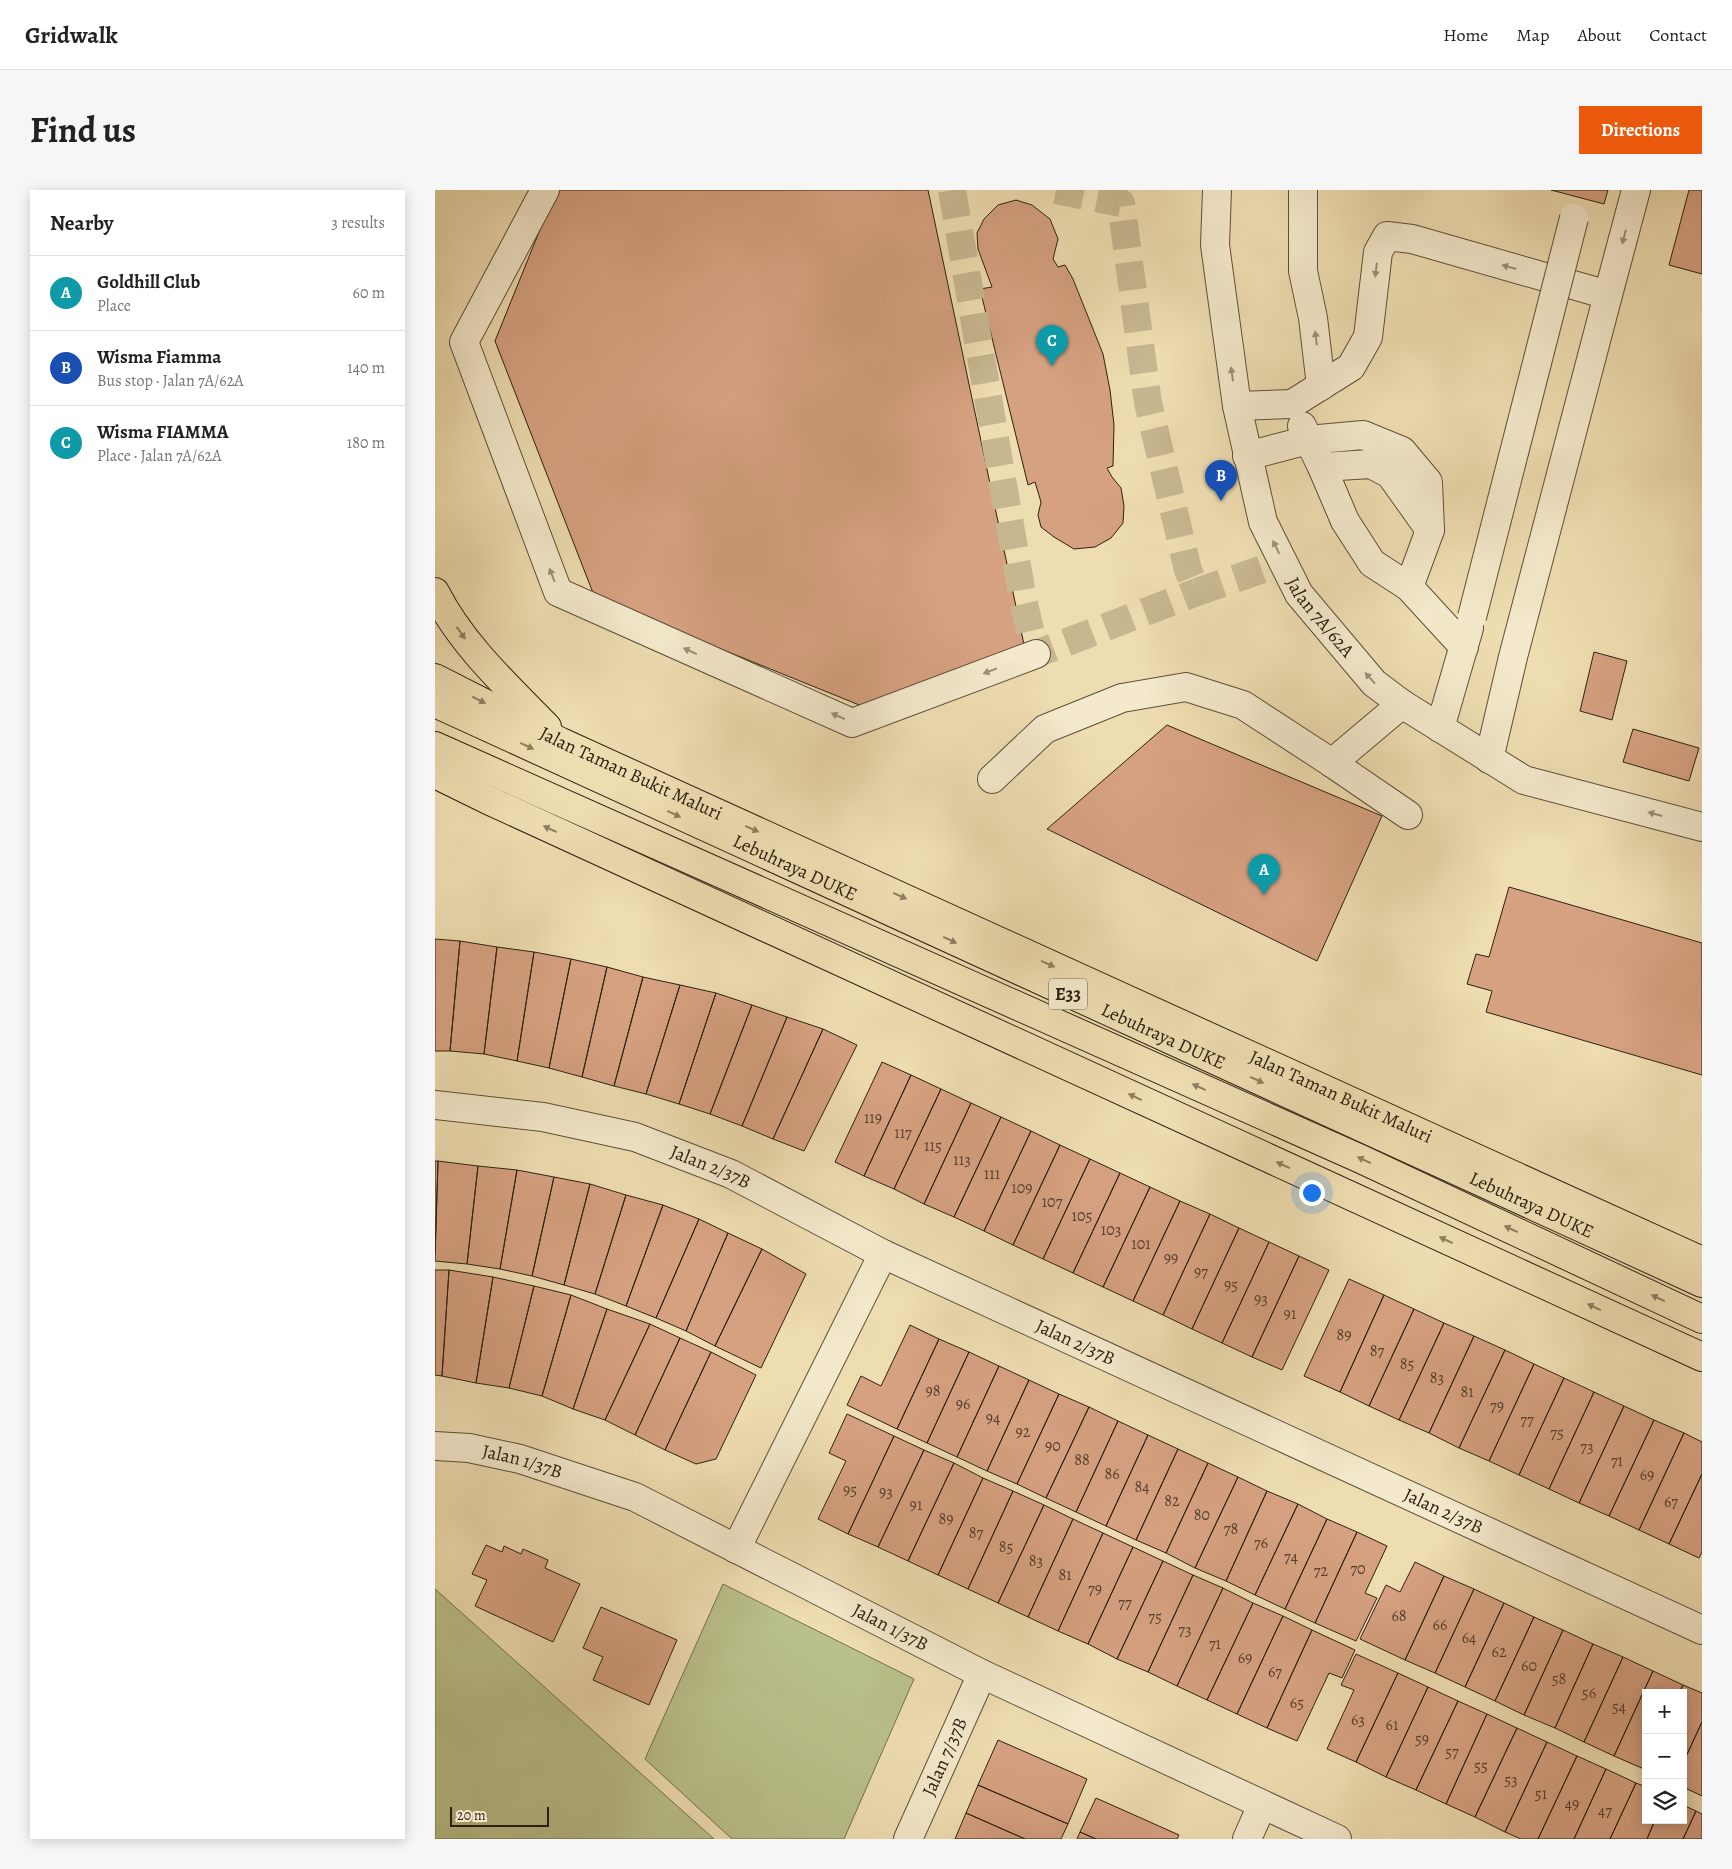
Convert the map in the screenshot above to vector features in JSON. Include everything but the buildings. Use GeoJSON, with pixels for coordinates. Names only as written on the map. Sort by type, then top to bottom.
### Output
{"type":"FeatureCollection","features":[{"type":"Feature","properties":{"kind":"main road"},"geometry":{"type":"LineString","coordinates":[[435,592],[443,608],[474,652],[561,742]]}},
{"type":"Feature","properties":{"kind":"main road","name":"Jalan Taman Bukit Maluri"},"geometry":{"type":"LineString","coordinates":[[435,678],[561,742],[1702,1261]]}},
{"type":"Feature","properties":{"kind":"main road","name":"Lebuhraya DUKE"},"geometry":{"type":"LineString","coordinates":[[435,703],[1702,1283]]}},
{"type":"Feature","properties":{"kind":"main road","name":"Lebuhraya DUKE"},"geometry":{"type":"LineString","coordinates":[[435,746],[1363,1160],[1702,1319]]}},
{"type":"Feature","properties":{"kind":"main road"},"geometry":{"type":"LineString","coordinates":[[435,774],[1702,1357]]}},
{"type":"Feature","properties":{"kind":"main road"},"geometry":{"type":"LineString","coordinates":[[435,797],[488,800]]}},
{"type":"Feature","properties":{"kind":"street"},"geometry":{"type":"LineString","coordinates":[[545,190],[463,342],[558,592],[852,723],[1036,654]]}},
{"type":"Feature","properties":{"kind":"street","name":"Jalan 7A/62A"},"geometry":{"type":"LineString","coordinates":[[1217,190],[1215,245],[1237,406],[1247,456],[1263,522],[1299,594],[1374,683],[1402,704],[1524,780],[1702,827]]}},
{"type":"Feature","properties":{"kind":"street"},"geometry":{"type":"LineString","coordinates":[[1303,190],[1303,271],[1313,318],[1321,386]]}},
{"type":"Feature","properties":{"kind":"street"},"geometry":{"type":"LineString","coordinates":[[1489,759],[1513,657],[1636,190]]}},
{"type":"Feature","properties":{"kind":"street"},"geometry":{"type":"LineString","coordinates":[[1440,728],[1464,647],[1574,218]]}},
{"type":"Feature","properties":{"kind":"street"},"geometry":{"type":"LineString","coordinates":[[1237,406],[1292,404],[1351,367],[1368,337],[1378,252],[1387,236],[1412,239],[1608,295]]}},
{"type":"Feature","properties":{"kind":"street"},"geometry":{"type":"LineString","coordinates":[[1292,404],[1345,521],[1372,563],[1409,587],[1464,647]]}},
{"type":"Feature","properties":{"kind":"street"},"geometry":{"type":"LineString","coordinates":[[1247,456],[1308,440],[1363,435],[1402,451],[1429,482],[1430,530],[1409,587]]}},
{"type":"Feature","properties":{"kind":"street"},"geometry":{"type":"LineString","coordinates":[[1322,468],[1371,464],[1390,474],[1430,530]]}},
{"type":"Feature","properties":{"kind":"street"},"geometry":{"type":"LineString","coordinates":[[992,779],[1045,730],[1122,698],[1186,687],[1243,705],[1408,815]]}},
{"type":"Feature","properties":{"kind":"street"},"geometry":{"type":"LineString","coordinates":[[1332,763],[1402,704]]}},
{"type":"Feature","properties":{"kind":"street","name":"Jalan 2/37B"},"geometry":{"type":"LineString","coordinates":[[435,1105],[543,1116],[635,1137],[731,1174],[883,1254],[1702,1630]]}},
{"type":"Feature","properties":{"kind":"street"},"geometry":{"type":"LineString","coordinates":[[737,1549],[883,1254]]}},
{"type":"Feature","properties":{"kind":"street","name":"Jalan 1/37B"},"geometry":{"type":"LineString","coordinates":[[435,1446],[469,1448],[520,1459],[635,1496],[981,1674],[1337,1839]]}},
{"type":"Feature","properties":{"kind":"street","name":"Jalan 7/37B"},"geometry":{"type":"LineString","coordinates":[[908,1839],[981,1674]]}},
{"type":"Feature","properties":{"kind":"street"},"geometry":{"type":"LineString","coordinates":[[1247,1839],[1262,1805]]}},
{"type":"Feature","properties":{"kind":"green space"},"geometry":{"type":"Polygon","coordinates":[[[723,1584],[914,1679],[844,1839],[732,1839],[645,1759],[723,1584]]]}},
{"type":"Feature","properties":{"kind":"green space"},"geometry":{"type":"Polygon","coordinates":[[[435,1589],[714,1839],[435,1839],[435,1589]]]}},
{"type":"Feature","properties":{"kind":"tunnel"},"geometry":{"type":"LineString","coordinates":[[952,190],[1023,600],[1036,654],[1197,592]]}},
{"type":"Feature","properties":{"kind":"tunnel"},"geometry":{"type":"LineString","coordinates":[[1056,190],[1121,203],[1148,403],[1188,570],[1197,592],[1283,562]]}},
{"type":"Feature","properties":{"kind":"place","name":"Wisma FIAMMA"},"geometry":{"type":"Point","coordinates":[1052,366]}},
{"type":"Feature","properties":{"kind":"place","name":"Wisma Fiamma"},"geometry":{"type":"Point","coordinates":[1221,501]}},
{"type":"Feature","properties":{"kind":"place","name":"Goldhill Club"},"geometry":{"type":"Point","coordinates":[1264,895]}}]}
